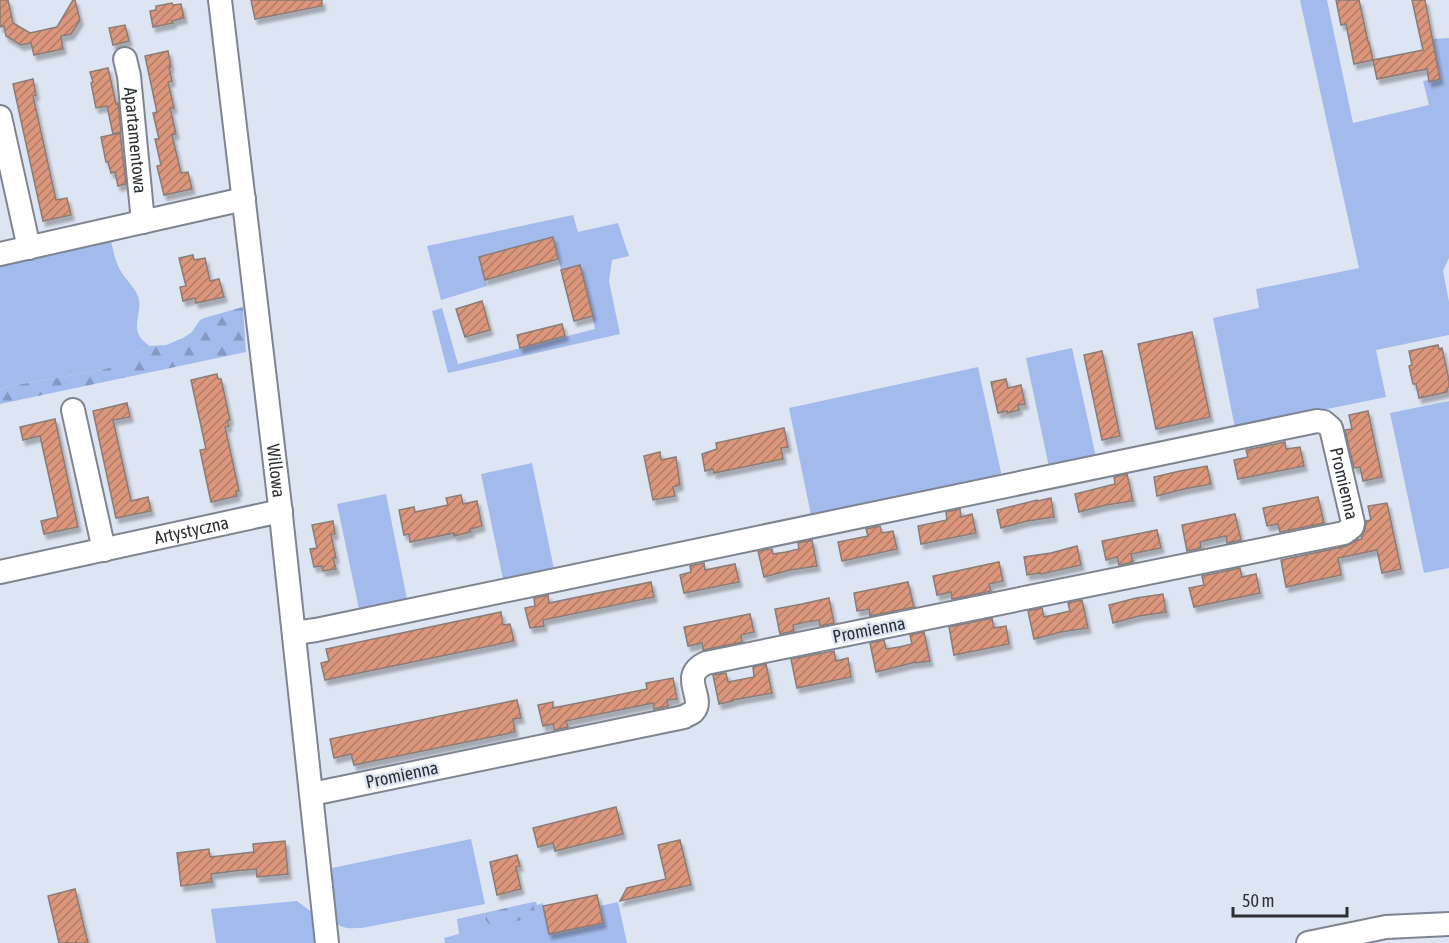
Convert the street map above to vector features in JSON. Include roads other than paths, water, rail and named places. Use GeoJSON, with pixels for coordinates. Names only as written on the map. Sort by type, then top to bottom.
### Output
{"type":"FeatureCollection","features":[{"type":"Feature","properties":{"kind":"street","name":"Willowa"},"geometry":{"type":"LineString","coordinates":[[220,0],[281,511],[327,943]]}},
{"type":"Feature","properties":{"kind":"street","name":"Apartamentowa"},"geometry":{"type":"LineString","coordinates":[[125,59],[129,76],[143,222]]}},
{"type":"Feature","properties":{"kind":"street"},"geometry":{"type":"LineString","coordinates":[[0,117],[29,248]]}},
{"type":"Feature","properties":{"kind":"street"},"geometry":{"type":"LineString","coordinates":[[0,254],[244,199]]}},
{"type":"Feature","properties":{"kind":"street"},"geometry":{"type":"LineString","coordinates":[[73,410],[104,550]]}},
{"type":"Feature","properties":{"kind":"street","name":"Promienna"},"geometry":{"type":"LineString","coordinates":[[294,633],[1317,421],[1324,422],[1331,428],[1353,523],[1352,527],[1344,533],[706,663],[696,669],[692,676],[696,708],[684,717],[312,794]]}},
{"type":"Feature","properties":{"kind":"street","name":"Artystyczna"},"geometry":{"type":"LineString","coordinates":[[0,572],[281,511]]}},
{"type":"Feature","properties":{"kind":"street"},"geometry":{"type":"LineString","coordinates":[[1308,943],[1386,927],[1449,924]]}}]}
